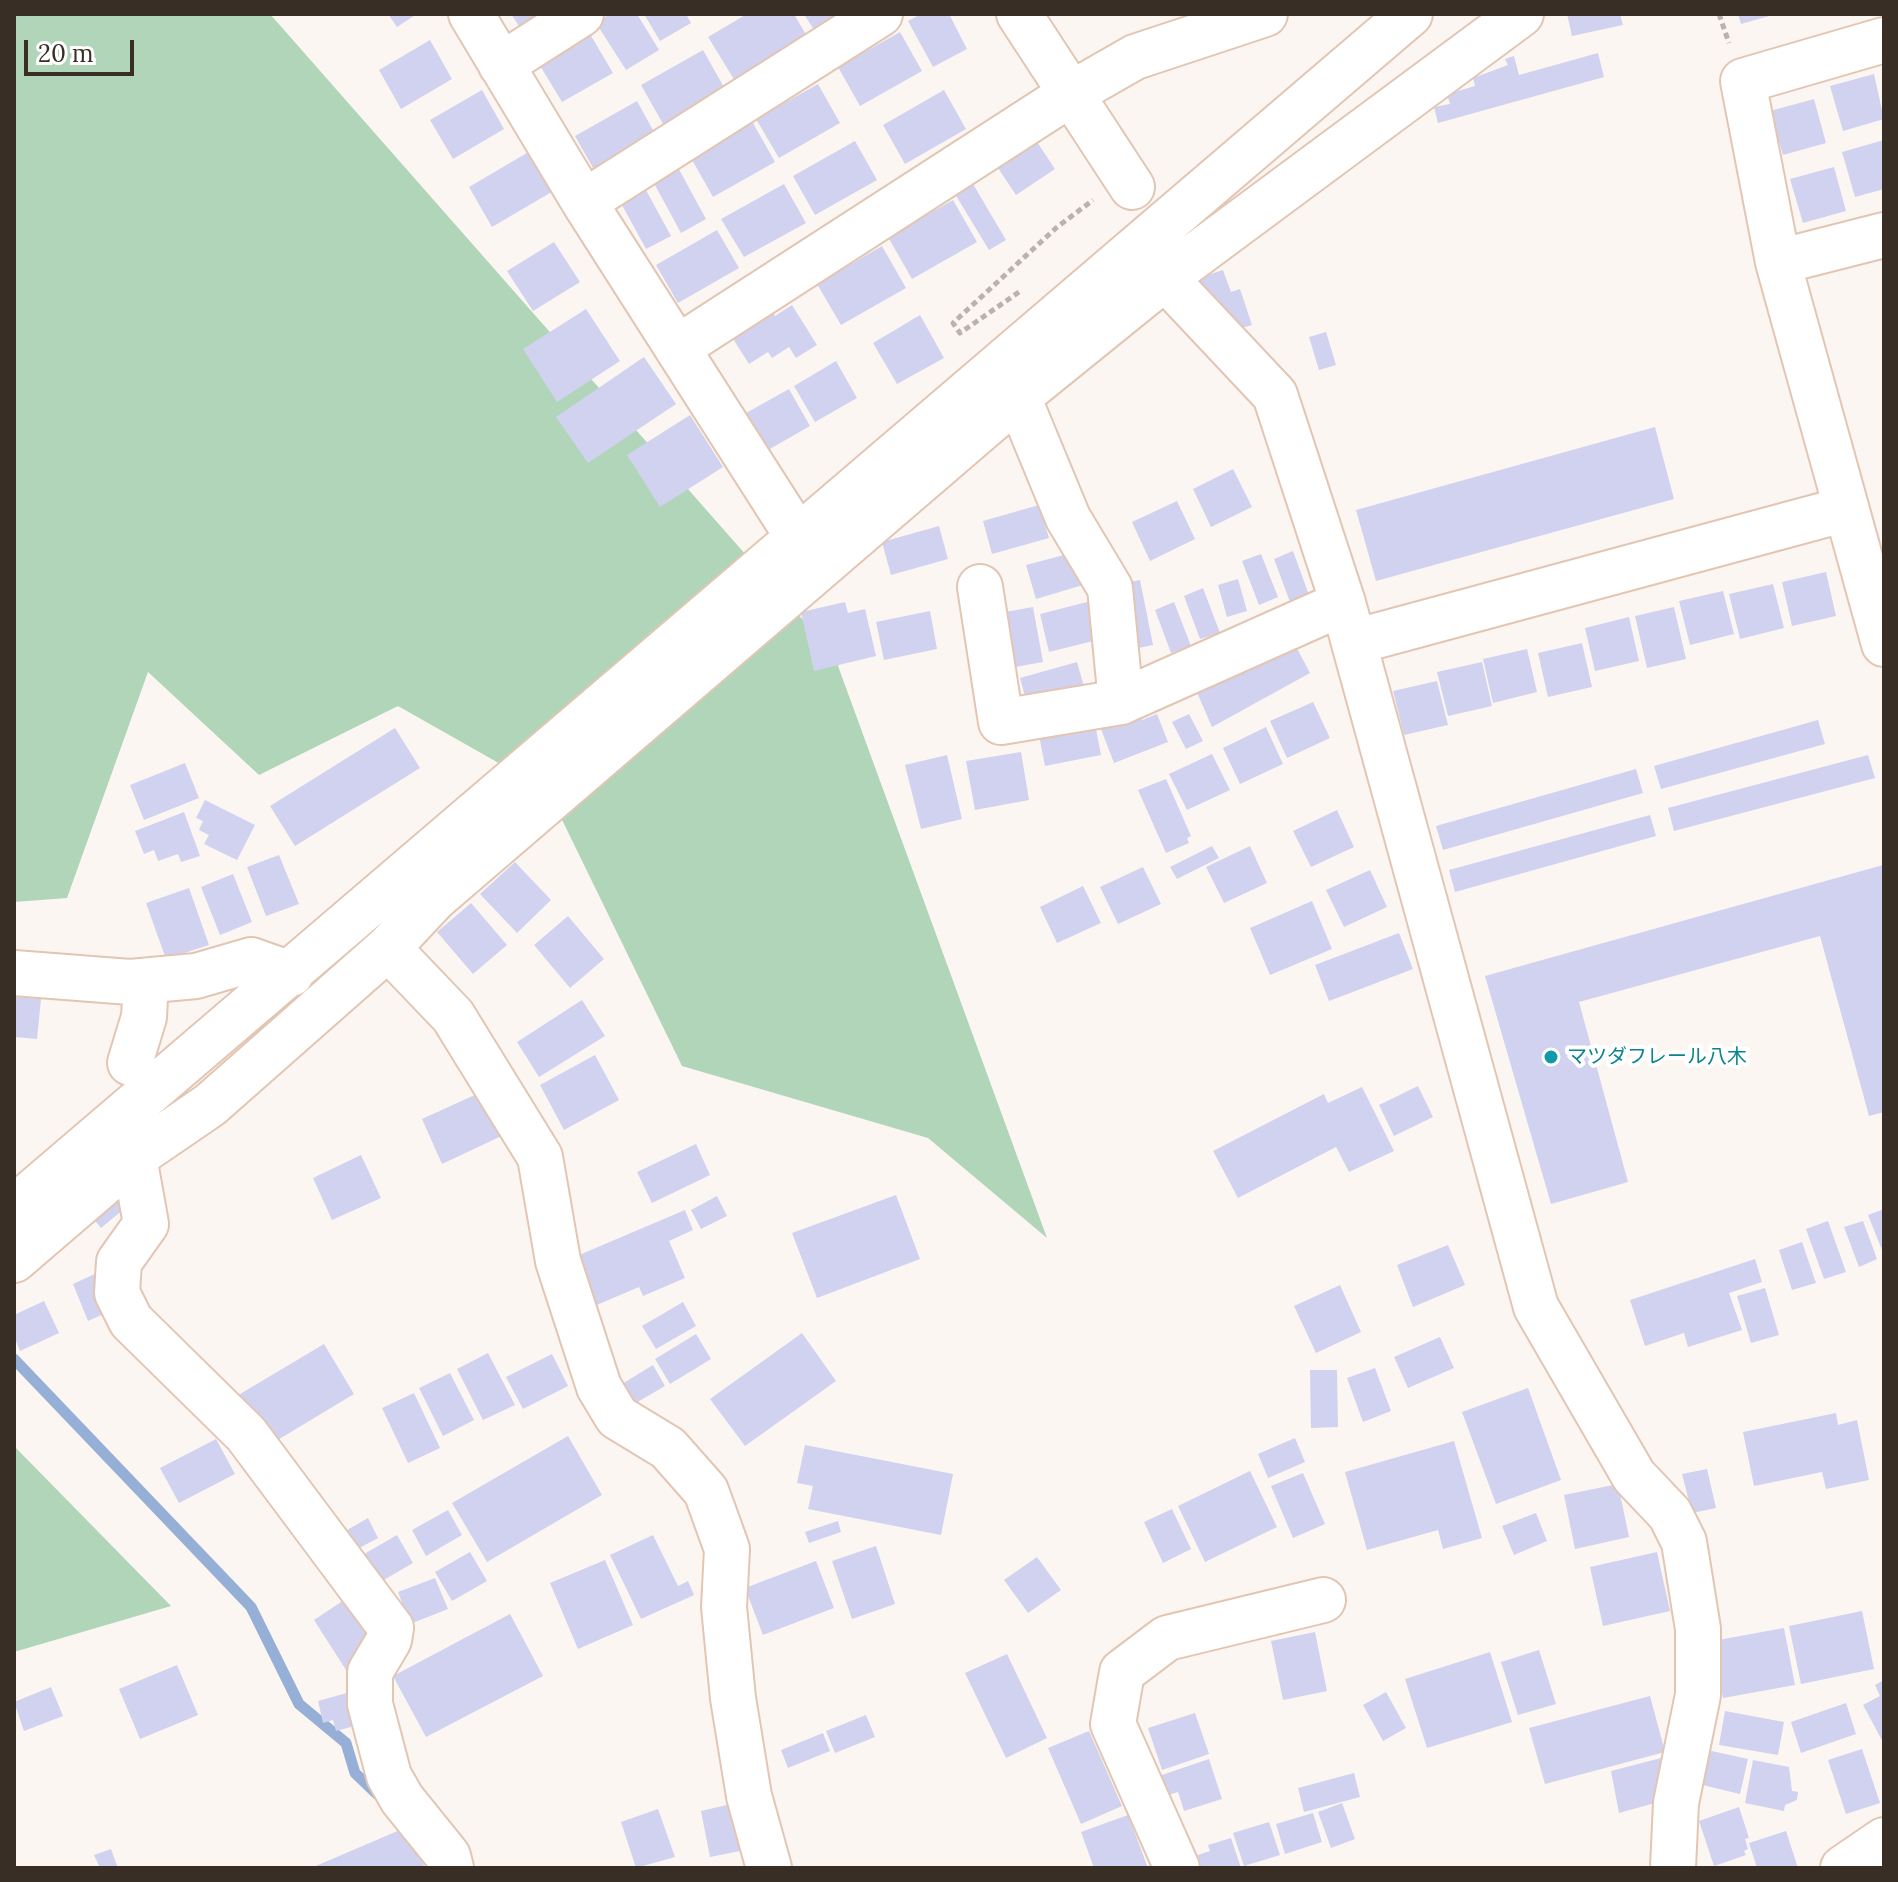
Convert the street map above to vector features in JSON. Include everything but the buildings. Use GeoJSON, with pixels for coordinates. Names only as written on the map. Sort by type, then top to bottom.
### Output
{"type":"FeatureCollection","features":[{"type":"Feature","properties":{"kind":"street"},"geometry":{"type":"LineString","coordinates":[[471,14],[584,202],[799,539]]}},
{"type":"Feature","properties":{"kind":"street"},"geometry":{"type":"LineString","coordinates":[[501,65],[581,14]]}},
{"type":"Feature","properties":{"kind":"street"},"geometry":{"type":"LineString","coordinates":[[584,202],[880,14]]}},
{"type":"Feature","properties":{"kind":"street"},"geometry":{"type":"LineString","coordinates":[[1019,14],[1129,181]]}},
{"type":"Feature","properties":{"kind":"street"},"geometry":{"type":"LineString","coordinates":[[677,348],[1072,93],[1135,57],[1265,14]]}},
{"type":"Feature","properties":{"kind":"street"},"geometry":{"type":"LineString","coordinates":[[14,1208],[1410,14]]}},
{"type":"Feature","properties":{"kind":"street"},"geometry":{"type":"LineString","coordinates":[[14,1260],[134,1157],[210,1105],[388,948],[435,898],[1018,397],[1165,278],[1521,14]]}},
{"type":"Feature","properties":{"kind":"street"},"geometry":{"type":"LineString","coordinates":[[1884,40],[1743,81],[1778,262],[1884,644]]}},
{"type":"Feature","properties":{"kind":"street"},"geometry":{"type":"LineString","coordinates":[[1778,262],[1884,235]]}},
{"type":"Feature","properties":{"kind":"street"},"geometry":{"type":"LineString","coordinates":[[1165,278],[1275,395],[1348,622],[1536,1307],[1634,1476],[1670,1514],[1684,1542],[1698,1629],[1698,1695],[1676,1803],[1673,1868]]}},
{"type":"Feature","properties":{"kind":"street"},"geometry":{"type":"LineString","coordinates":[[1018,397],[1068,518],[1110,588],[1121,702]]}},
{"type":"Feature","properties":{"kind":"street"},"geometry":{"type":"LineString","coordinates":[[980,587],[1001,722],[1121,702],[1348,622],[1846,509]]}},
{"type":"Feature","properties":{"kind":"street"},"geometry":{"type":"LineString","coordinates":[[388,948],[453,1016],[540,1157],[558,1261],[599,1387],[617,1417],[668,1448],[706,1491],[727,1549],[724,1607],[733,1698],[749,1796],[769,1868]]}},
{"type":"Feature","properties":{"kind":"street"},"geometry":{"type":"LineString","coordinates":[[14,973],[146,981],[196,976],[251,960],[291,974]]}},
{"type":"Feature","properties":{"kind":"street"},"geometry":{"type":"LineString","coordinates":[[130,1063],[144,1017],[146,981]]}},
{"type":"Feature","properties":{"kind":"street"},"geometry":{"type":"LineString","coordinates":[[134,1157],[146,1224],[119,1262],[117,1293],[131,1321],[246,1434],[391,1628],[389,1640],[370,1672],[370,1704],[389,1776],[402,1799],[448,1856],[451,1868]]}},
{"type":"Feature","properties":{"kind":"street"},"geometry":{"type":"LineString","coordinates":[[1177,1868],[1113,1724],[1122,1672],[1167,1638],[1323,1600]]}},
{"type":"Feature","properties":{"kind":"street"},"geometry":{"type":"LineString","coordinates":[[1843,1868],[1884,1840]]}},
{"type":"Feature","properties":{"kind":"path"},"geometry":{"type":"LineString","coordinates":[[1031,284],[960,333],[953,323],[1056,228],[1129,181]]}},
{"type":"Feature","properties":{"kind":"green space"},"geometry":{"type":"Polygon","coordinates":[[[14,14],[270,14],[834,655],[1047,1238],[928,1138],[682,1066],[548,791],[398,706],[259,775],[148,672],[67,898],[14,902],[14,14]]]}},
{"type":"Feature","properties":{"kind":"green space"},"geometry":{"type":"Polygon","coordinates":[[[14,1446],[171,1606],[14,1652],[14,1446]]]}},
{"type":"Feature","properties":{"kind":"waterway"},"geometry":{"type":"LineString","coordinates":[[14,1359],[251,1607],[299,1704],[346,1743],[355,1773],[378,1795]]}},
{"type":"Feature","properties":{"kind":"place","name":"マツダフレール八木"},"geometry":{"type":"Point","coordinates":[1551,1057]}}]}
